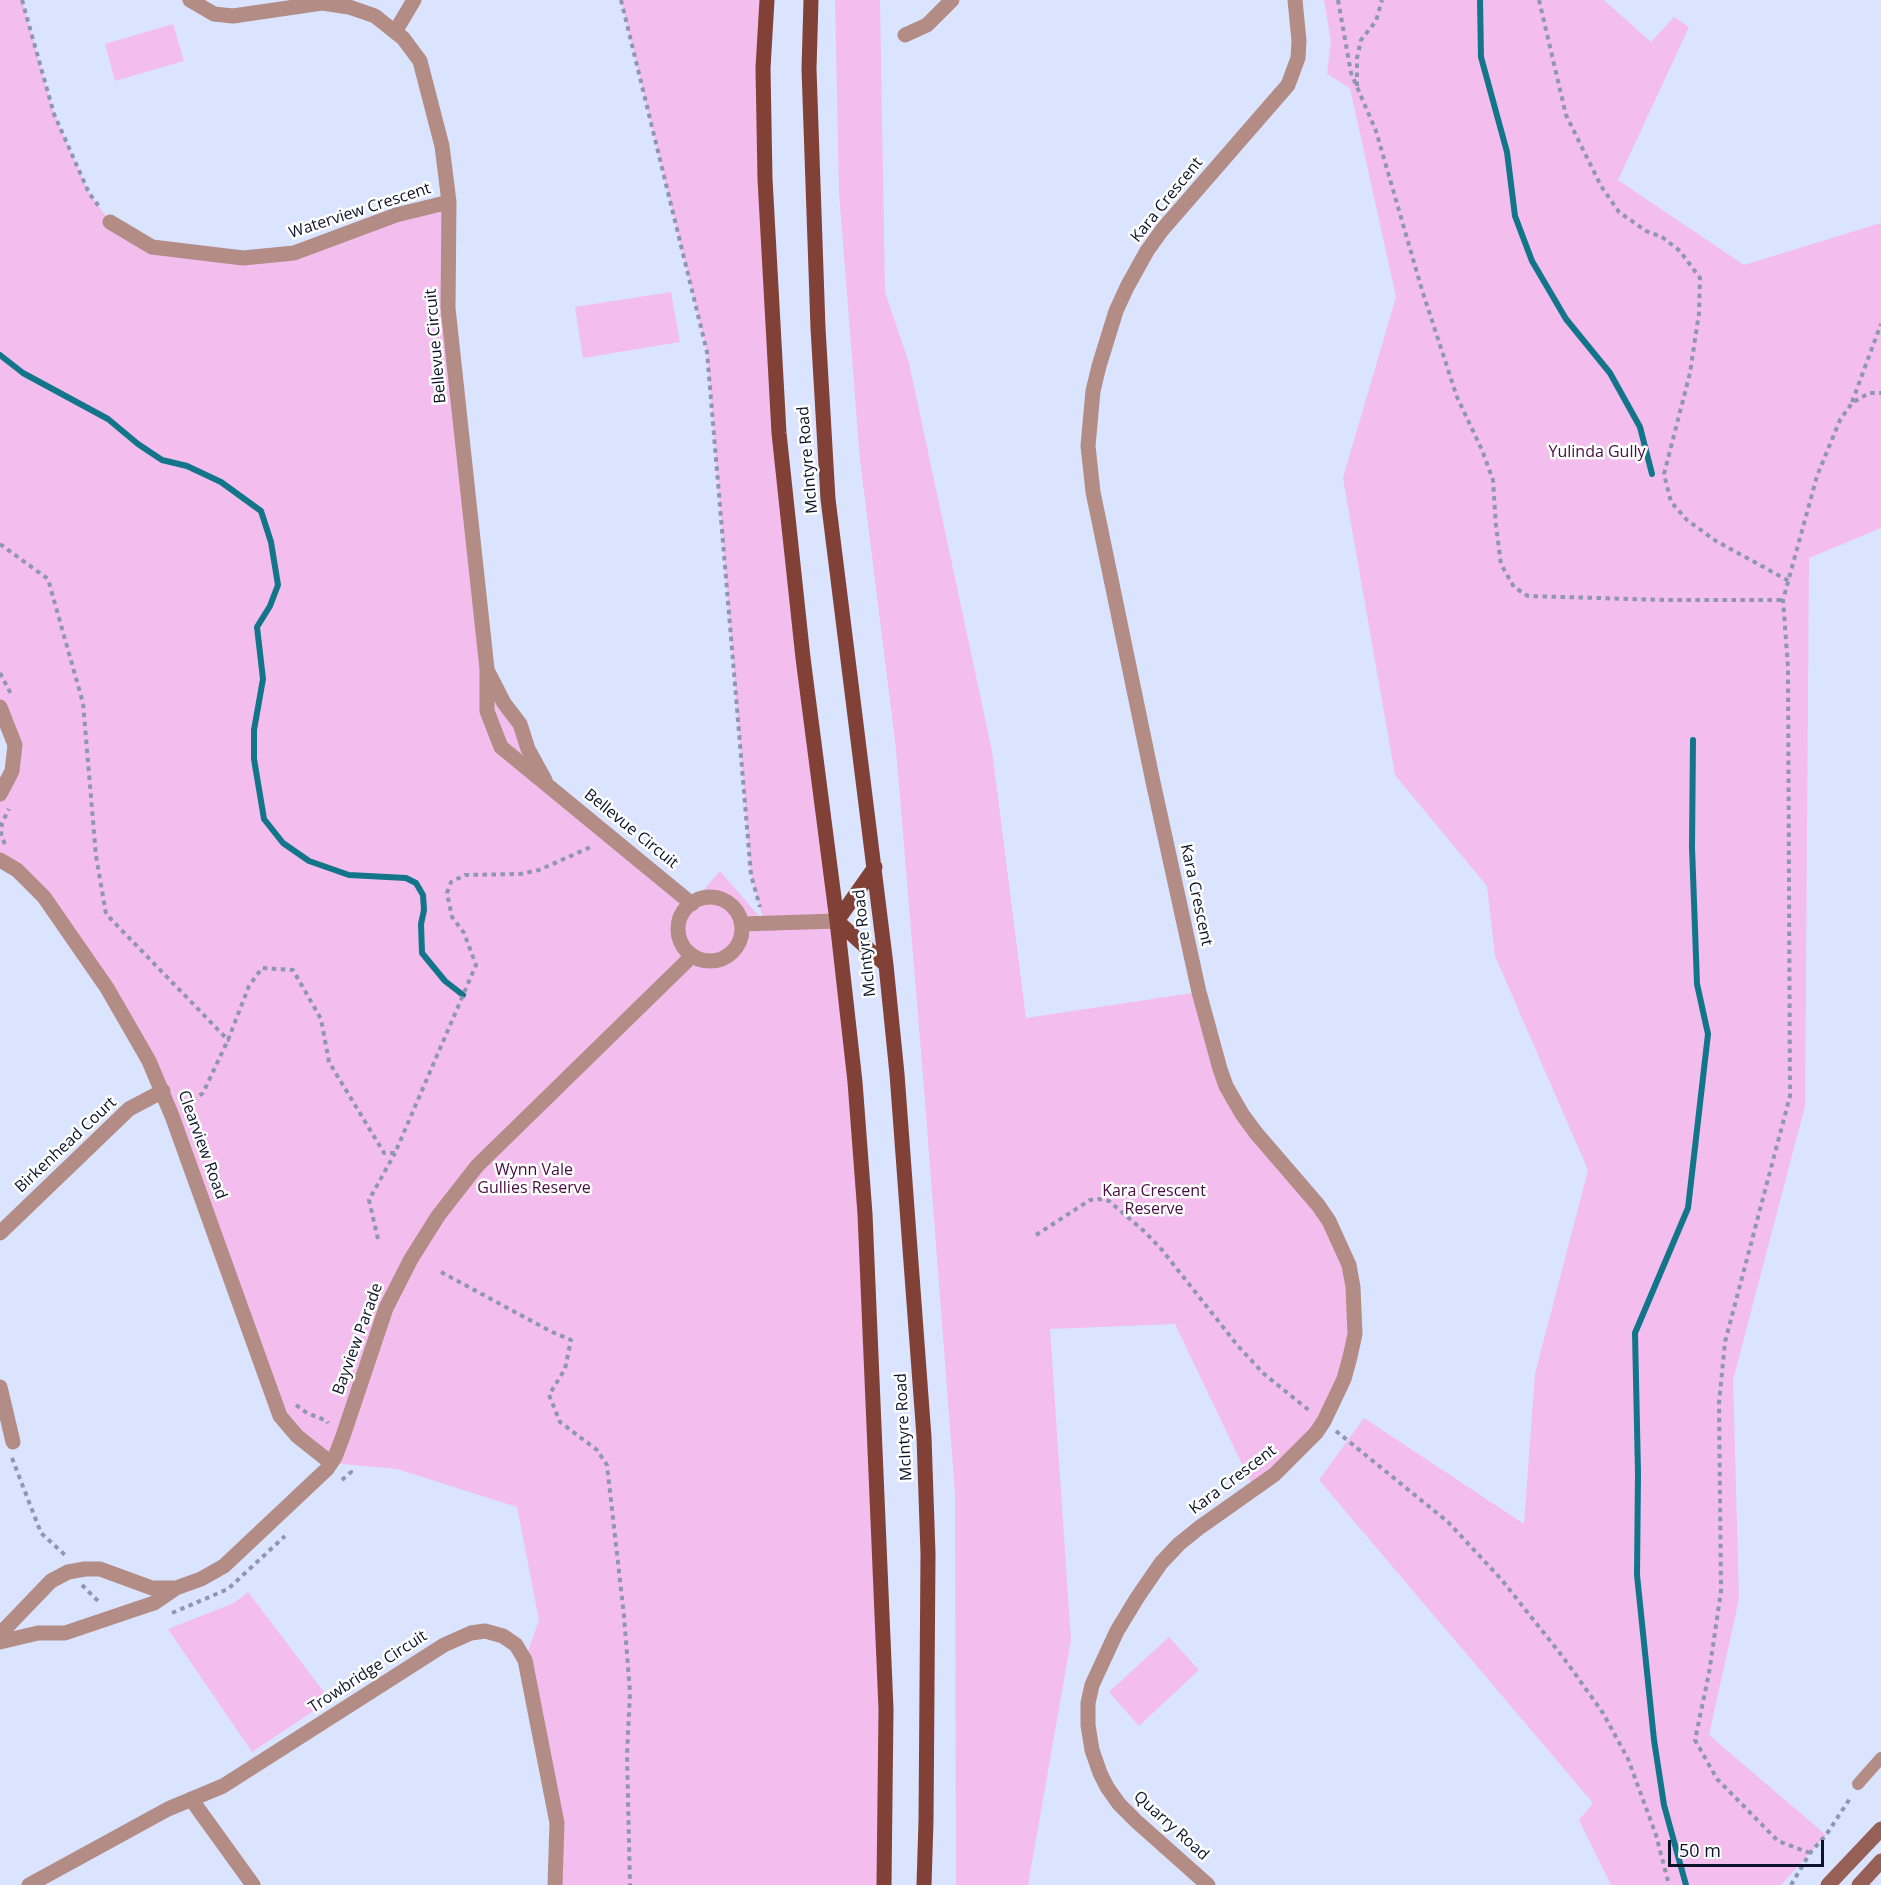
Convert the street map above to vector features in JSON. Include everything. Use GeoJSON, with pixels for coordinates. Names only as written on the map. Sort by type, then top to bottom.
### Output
{"type":"FeatureCollection","features":[{"type":"Feature","properties":{"kind":"main road","name":"McIntyre Road"},"geometry":{"type":"LineString","coordinates":[[767,0],[763,68],[765,178],[779,433],[801,647],[837,921],[855,1082],[865,1214],[886,1709],[884,1885]]}},
{"type":"Feature","properties":{"kind":"main road","name":"McIntyre Road"},"geometry":{"type":"LineString","coordinates":[[811,0],[809,69],[818,328],[826,467],[847,662],[886,965],[898,1085],[924,1437],[928,1554],[924,1885]]}},
{"type":"Feature","properties":{"kind":"main road"},"geometry":{"type":"LineString","coordinates":[[875,867],[837,921],[886,965]]}},
{"type":"Feature","properties":{"kind":"main road"},"geometry":{"type":"LineString","coordinates":[[1828,1885],[1881,1829]]}},
{"type":"Feature","properties":{"kind":"main road"},"geometry":{"type":"LineString","coordinates":[[1859,1885],[1881,1861]]}},
{"type":"Feature","properties":{"kind":"street","name":"Bellevue Circuit"},"geometry":{"type":"LineString","coordinates":[[190,0],[214,14],[233,16],[322,3],[349,7],[375,16],[403,38],[420,61],[442,146],[449,202],[448,308],[487,669],[487,711],[501,747],[692,904]]}},
{"type":"Feature","properties":{"kind":"street"},"geometry":{"type":"LineString","coordinates":[[395,32],[414,0]]}},
{"type":"Feature","properties":{"kind":"street"},"geometry":{"type":"LineString","coordinates":[[905,35],[927,25],[952,0]]}},
{"type":"Feature","properties":{"kind":"street","name":"Kara Crescent"},"geometry":{"type":"LineString","coordinates":[[1088,1725],[1088,1703],[1092,1684],[1118,1631],[1149,1578],[1179,1544],[1275,1474],[1316,1433],[1344,1379],[1355,1334],[1353,1287],[1349,1265],[1329,1221],[1242,1114],[1226,1086],[1220,1069],[1199,992],[1154,782],[1093,492],[1088,446],[1093,392],[1099,366],[1110,329],[1127,287],[1162,230],[1288,85],[1298,58],[1298,14],[1295,0]]}},
{"type":"Feature","properties":{"kind":"street","name":"Waterview Crescent"},"geometry":{"type":"LineString","coordinates":[[110,222],[152,247],[243,258],[294,253],[396,215],[449,202]]}},
{"type":"Feature","properties":{"kind":"street","name":"Bellevue Circuit"},"geometry":{"type":"LineString","coordinates":[[487,669],[504,704],[520,724],[528,749],[547,783]]}},
{"type":"Feature","properties":{"kind":"street"},"geometry":{"type":"LineString","coordinates":[[0,707],[15,745],[12,771],[0,794]]}},
{"type":"Feature","properties":{"kind":"street","name":"Clearview Road"},"geometry":{"type":"LineString","coordinates":[[0,860],[17,870],[44,897],[107,988],[149,1060],[172,1116],[280,1416],[297,1436],[331,1463]]}},
{"type":"Feature","properties":{"kind":"street"},"geometry":{"type":"LineString","coordinates":[[711,896],[726,900],[735,907],[741,917],[743,934],[739,945],[731,955],[718,961],[706,962],[692,956],[683,947],[678,936],[679,919],[685,908],[692,904],[700,898],[711,896]]}},
{"type":"Feature","properties":{"kind":"street"},"geometry":{"type":"LineString","coordinates":[[742,924],[837,921]]}},
{"type":"Feature","properties":{"kind":"street","name":"Bayview Parade"},"geometry":{"type":"LineString","coordinates":[[0,1642],[38,1633],[65,1633],[154,1603],[176,1588],[201,1579],[224,1566],[327,1469],[343,1436],[386,1308],[411,1259],[438,1216],[477,1166],[692,956]]}},
{"type":"Feature","properties":{"kind":"street","name":"Birkenhead Court"},"geometry":{"type":"LineString","coordinates":[[0,1233],[129,1109],[163,1092]]}},
{"type":"Feature","properties":{"kind":"street"},"geometry":{"type":"LineString","coordinates":[[0,1387],[13,1442]]}},
{"type":"Feature","properties":{"kind":"street","name":"Bayview Parade"},"geometry":{"type":"LineString","coordinates":[[0,1634],[51,1581],[68,1572],[100,1569],[152,1588],[176,1588]]}},
{"type":"Feature","properties":{"kind":"street","name":"Trowbridge Circuit"},"geometry":{"type":"LineString","coordinates":[[29,1885],[168,1809],[223,1786],[444,1645],[485,1631],[503,1636],[516,1645],[525,1660],[557,1823],[555,1885]]}},
{"type":"Feature","properties":{"kind":"street","name":"Quarry Road"},"geometry":{"type":"LineString","coordinates":[[1088,1725],[1092,1750],[1100,1773],[1119,1804],[1208,1885]]}},
{"type":"Feature","properties":{"kind":"street"},"geometry":{"type":"LineString","coordinates":[[191,1799],[253,1885]]}},
{"type":"Feature","properties":{"kind":"lane"},"geometry":{"type":"LineString","coordinates":[[1858,1784],[1881,1758]]}},
{"type":"Feature","properties":{"kind":"path"},"geometry":{"type":"LineString","coordinates":[[22,0],[54,114],[89,193],[110,222]]}},
{"type":"Feature","properties":{"kind":"path"},"geometry":{"type":"LineString","coordinates":[[621,0],[707,352],[751,875],[764,924]]}},
{"type":"Feature","properties":{"kind":"path"},"geometry":{"type":"LineString","coordinates":[[1338,0],[1349,62],[1357,88],[1376,131],[1422,290],[1457,397],[1482,450],[1493,480],[1501,564],[1514,587],[1528,596],[1666,600],[1783,600]]}},
{"type":"Feature","properties":{"kind":"path"},"geometry":{"type":"LineString","coordinates":[[1357,88],[1357,58],[1361,40],[1376,21],[1382,0]]}},
{"type":"Feature","properties":{"kind":"path"},"geometry":{"type":"LineString","coordinates":[[1539,0],[1566,115],[1601,186],[1619,212],[1646,231],[1662,237],[1680,251],[1700,278],[1699,313],[1690,373],[1664,474],[1671,502],[1687,520],[1716,541],[1789,581]]}},
{"type":"Feature","properties":{"kind":"path"},"geometry":{"type":"LineString","coordinates":[[1810,1853],[1778,1841],[1717,1779],[1695,1740],[1709,1673],[1721,1591],[1719,1403],[1725,1342],[1790,1096],[1788,667],[1783,600],[1817,476],[1840,420],[1852,403],[1881,324]]}},
{"type":"Feature","properties":{"kind":"path"},"geometry":{"type":"LineString","coordinates":[[1852,403],[1869,393],[1881,393]]}},
{"type":"Feature","properties":{"kind":"path"},"geometry":{"type":"LineString","coordinates":[[0,544],[48,579],[83,703],[96,856],[106,914],[228,1040]]}},
{"type":"Feature","properties":{"kind":"path"},"geometry":{"type":"LineString","coordinates":[[378,1239],[369,1200],[395,1153],[476,965],[464,933],[452,917],[447,893],[451,882],[465,875],[520,874],[539,870],[612,838]]}},
{"type":"Feature","properties":{"kind":"path"},"geometry":{"type":"LineString","coordinates":[[172,1116],[203,1094],[228,1040],[249,986],[262,968],[293,970],[321,1019],[329,1062],[384,1153],[395,1153]]}},
{"type":"Feature","properties":{"kind":"path"},"geometry":{"type":"LineString","coordinates":[[1036,1235],[1090,1200],[1109,1200],[1162,1250],[1238,1346],[1263,1373],[1301,1406],[1324,1421],[1448,1522],[1501,1579],[1563,1657],[1603,1713],[1628,1759],[1656,1835],[1670,1885]]}},
{"type":"Feature","properties":{"kind":"path"},"geometry":{"type":"LineString","coordinates":[[441,1272],[571,1340],[564,1370],[549,1395],[560,1422],[597,1450],[607,1465],[630,1692],[627,1776],[630,1885]]}},
{"type":"Feature","properties":{"kind":"path"},"geometry":{"type":"LineString","coordinates":[[13,1442],[11,1454],[41,1533],[72,1562]]}},
{"type":"Feature","properties":{"kind":"path"},"geometry":{"type":"LineString","coordinates":[[78,1578],[83,1587],[103,1606]]}},
{"type":"Feature","properties":{"kind":"path"},"geometry":{"type":"LineString","coordinates":[[1791,1885],[1810,1853],[1826,1835],[1858,1784]]}},
{"type":"Feature","properties":{"kind":"green space","name":"Wynn Vale Gullies Reserve"},"geometry":{"type":"Polygon","coordinates":[[[0,0],[22,0],[54,114],[89,193],[110,222],[152,247],[268,256],[449,202],[448,272],[487,669],[547,783],[692,903],[720,871],[764,922],[751,875],[707,352],[621,0],[767,0],[775,368],[865,1214],[884,1885],[555,1885],[558,1835],[525,1660],[539,1620],[517,1507],[397,1469],[331,1463],[287,1426],[172,1116],[73,938],[0,860],[0,794],[15,759],[0,707],[0,0]]]}},
{"type":"Feature","properties":{"kind":"green space","name":"Kara Crescent Reserve"},"geometry":{"type":"Polygon","coordinates":[[[835,0],[880,0],[885,292],[909,363],[992,751],[1026,1018],[1199,992],[1226,1086],[1340,1242],[1355,1334],[1324,1421],[1257,1487],[1250,1481],[1175,1324],[1050,1329],[1071,1640],[1028,1885],[956,1885],[955,1493],[896,749],[860,460],[839,192],[835,0]]]}},
{"type":"Feature","properties":{"kind":"green space","name":"Yulinda Gully"},"geometry":{"type":"Polygon","coordinates":[[[1324,0],[1604,0],[1651,42],[1674,17],[1689,27],[1618,180],[1744,265],[1881,223],[1881,528],[1809,558],[1805,1106],[1733,1380],[1739,1599],[1709,1735],[1826,1835],[1781,1885],[1611,1885],[1579,1820],[1593,1803],[1319,1480],[1364,1418],[1524,1524],[1535,1374],[1588,1170],[1495,956],[1487,886],[1395,775],[1343,478],[1396,297],[1350,88],[1327,74],[1331,41],[1324,0]]]}},
{"type":"Feature","properties":{"kind":"green space"},"geometry":{"type":"Polygon","coordinates":[[[173,24],[184,61],[115,81],[105,44],[173,24]]]}},
{"type":"Feature","properties":{"kind":"green space"},"geometry":{"type":"Polygon","coordinates":[[[671,292],[680,342],[583,358],[575,307],[671,292]]]}},
{"type":"Feature","properties":{"kind":"green space"},"geometry":{"type":"Polygon","coordinates":[[[248,1592],[330,1700],[252,1752],[168,1629],[234,1603],[248,1592]]]}},
{"type":"Feature","properties":{"kind":"green space"},"geometry":{"type":"Polygon","coordinates":[[[1169,1637],[1199,1670],[1139,1726],[1109,1692],[1169,1637]]]}},
{"type":"Feature","properties":{"kind":"waterway"},"geometry":{"type":"LineString","coordinates":[[1480,0],[1481,57],[1507,152],[1515,216],[1532,261],[1566,319],[1610,373],[1640,427],[1652,474]]}},
{"type":"Feature","properties":{"kind":"waterway"},"geometry":{"type":"LineString","coordinates":[[0,355],[23,373],[108,419],[162,460],[187,466],[221,482],[261,511],[271,542],[278,585],[270,606],[257,627],[263,679],[254,730],[254,759],[264,819],[283,843],[309,861],[349,875],[406,878],[416,883],[423,895],[422,953],[445,981],[463,995]]}},
{"type":"Feature","properties":{"kind":"waterway"},"geometry":{"type":"LineString","coordinates":[[1686,1885],[1664,1805],[1654,1740],[1637,1575],[1638,1473],[1635,1333],[1688,1208],[1708,1034],[1697,984],[1692,847],[1693,740]]}}]}
